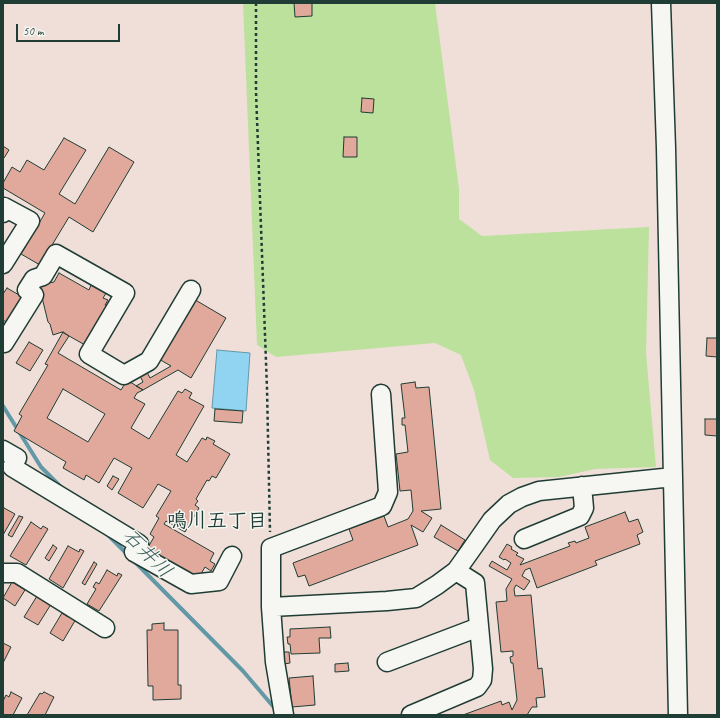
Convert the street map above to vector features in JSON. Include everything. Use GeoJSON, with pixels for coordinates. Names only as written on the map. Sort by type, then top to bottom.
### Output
{"type":"FeatureCollection","features":[{"type":"Feature","properties":{"kind":"street"},"geometry":{"type":"LineString","coordinates":[[661,3],[674,477],[678,715]]}},
{"type":"Feature","properties":{"kind":"street"},"geometry":{"type":"LineString","coordinates":[[3,213],[4,207],[30,221],[5,257]]}},
{"type":"Feature","properties":{"kind":"street"},"geometry":{"type":"LineString","coordinates":[[3,343],[34,295],[27,290],[34,279],[43,276],[56,254],[125,293],[90,354],[124,375],[149,361],[191,290]]}},
{"type":"Feature","properties":{"kind":"street"},"geometry":{"type":"LineString","coordinates":[[284,715],[275,662],[271,606],[271,548],[382,506],[388,492],[381,394]]}},
{"type":"Feature","properties":{"kind":"street"},"geometry":{"type":"LineString","coordinates":[[3,450],[17,458],[12,467],[139,544],[134,552],[191,584],[219,581],[232,556]]}},
{"type":"Feature","properties":{"kind":"street"},"geometry":{"type":"LineString","coordinates":[[271,606],[387,601],[416,598],[437,585],[456,570],[492,520],[509,504],[539,491],[674,477]]}},
{"type":"Feature","properties":{"kind":"street"},"geometry":{"type":"LineString","coordinates":[[524,539],[580,516],[584,508],[582,486]]}},
{"type":"Feature","properties":{"kind":"street"},"geometry":{"type":"LineString","coordinates":[[411,715],[478,688],[482,680],[483,669],[475,583],[456,570]]}},
{"type":"Feature","properties":{"kind":"street"},"geometry":{"type":"LineString","coordinates":[[3,573],[17,573],[105,628]]}},
{"type":"Feature","properties":{"kind":"street"},"geometry":{"type":"LineString","coordinates":[[387,662],[479,627]]}},
{"type":"Feature","properties":{"kind":"path"},"geometry":{"type":"LineString","coordinates":[[256,3],[256,92],[271,548]]}},
{"type":"Feature","properties":{"kind":"green space"},"geometry":{"type":"Polygon","coordinates":[[[243,3],[435,3],[459,189],[459,219],[482,236],[649,227],[646,353],[656,467],[595,469],[559,477],[513,478],[490,460],[474,390],[461,355],[435,343],[276,357],[257,345],[243,3]]]}},
{"type":"Feature","properties":{"kind":"water"},"geometry":{"type":"Polygon","coordinates":[[[217,350],[250,353],[246,411],[212,408],[217,350]]]}},
{"type":"Feature","properties":{"kind":"building"},"geometry":{"type":"Polygon","coordinates":[[[294,3],[312,3],[312,16],[295,17],[294,3]]]}},
{"type":"Feature","properties":{"kind":"building"},"geometry":{"type":"Polygon","coordinates":[[[362,98],[374,99],[373,113],[361,112],[362,98]]]}},
{"type":"Feature","properties":{"kind":"building"},"geometry":{"type":"Polygon","coordinates":[[[344,137],[357,137],[357,157],[343,157],[344,137]]]}},
{"type":"Feature","properties":{"kind":"building"},"geometry":{"type":"Polygon","coordinates":[[[64,138],[86,150],[59,194],[75,204],[109,147],[134,162],[93,232],[69,217],[40,265],[21,254],[45,213],[3,188],[3,183],[12,167],[20,172],[27,160],[44,170],[64,138]]]}},
{"type":"Feature","properties":{"kind":"building"},"geometry":{"type":"Polygon","coordinates":[[[3,146],[9,150],[4,158],[3,157],[3,146]]]}},
{"type":"Feature","properties":{"kind":"building"},"geometry":{"type":"Polygon","coordinates":[[[59,273],[89,290],[91,285],[96,288],[98,285],[108,290],[103,298],[108,300],[105,305],[107,306],[85,345],[62,332],[53,335],[48,322],[39,285],[54,282],[59,273]]]}},
{"type":"Feature","properties":{"kind":"building"},"geometry":{"type":"Polygon","coordinates":[[[7,288],[26,299],[11,325],[3,320],[3,294],[7,288]]]}},
{"type":"Feature","properties":{"kind":"building"},"geometry":{"type":"Polygon","coordinates":[[[192,298],[226,318],[191,378],[178,370],[143,390],[136,386],[143,382],[140,376],[147,372],[150,378],[171,366],[157,358],[192,298]]]}},
{"type":"Feature","properties":{"kind":"building"},"geometry":{"type":"Polygon","coordinates":[[[63,332],[69,336],[58,353],[121,390],[127,380],[143,390],[137,393],[134,398],[145,404],[131,428],[149,439],[178,391],[182,393],[185,389],[192,393],[189,398],[204,406],[176,455],[187,462],[202,438],[206,440],[207,437],[215,441],[213,444],[230,454],[216,478],[212,476],[209,481],[207,480],[196,499],[198,501],[195,505],[199,508],[185,532],[166,521],[164,524],[214,553],[210,561],[215,564],[211,571],[205,567],[198,579],[147,549],[154,537],[150,534],[159,518],[156,516],[171,491],[158,484],[143,508],[118,493],[132,468],[114,458],[99,483],[86,475],[84,480],[63,468],[66,462],[14,431],[22,416],[19,414],[48,365],[45,364],[63,332]],[[63,389],[47,418],[88,442],[105,414],[63,389]]]}},
{"type":"Feature","properties":{"kind":"building"},"geometry":{"type":"Polygon","coordinates":[[[707,338],[717,338],[717,357],[706,356],[707,338]]]}},
{"type":"Feature","properties":{"kind":"building"},"geometry":{"type":"Polygon","coordinates":[[[29,342],[43,350],[30,371],[16,363],[29,342]]]}},
{"type":"Feature","properties":{"kind":"building"},"geometry":{"type":"Polygon","coordinates":[[[415,382],[416,388],[429,387],[441,509],[421,511],[432,518],[423,532],[411,525],[418,545],[309,586],[305,575],[298,577],[293,563],[353,540],[349,529],[384,516],[388,527],[408,519],[413,511],[411,490],[400,491],[396,454],[408,452],[405,425],[402,425],[402,418],[405,418],[401,384],[415,382]]]}},
{"type":"Feature","properties":{"kind":"building"},"geometry":{"type":"Polygon","coordinates":[[[215,409],[243,411],[242,423],[214,421],[215,409]]]}},
{"type":"Feature","properties":{"kind":"building"},"geometry":{"type":"Polygon","coordinates":[[[705,419],[717,419],[717,436],[705,435],[705,419]]]}},
{"type":"Feature","properties":{"kind":"building"},"geometry":{"type":"Polygon","coordinates":[[[113,476],[119,479],[112,490],[107,486],[113,476]]]}},
{"type":"Feature","properties":{"kind":"building"},"geometry":{"type":"Polygon","coordinates":[[[4,508],[15,514],[3,535],[3,509],[4,508]]]}},
{"type":"Feature","properties":{"kind":"building"},"geometry":{"type":"Polygon","coordinates":[[[625,512],[629,522],[638,519],[643,532],[637,535],[640,544],[595,561],[597,565],[537,588],[530,568],[525,570],[522,576],[530,581],[524,590],[516,585],[514,589],[515,596],[531,595],[538,669],[542,668],[545,697],[536,698],[537,707],[532,707],[527,715],[463,715],[501,701],[502,705],[509,702],[512,710],[517,700],[513,663],[511,663],[510,657],[513,656],[513,651],[501,652],[496,602],[507,601],[506,589],[512,579],[489,566],[492,561],[507,570],[511,563],[499,557],[507,544],[512,547],[511,549],[518,553],[516,555],[524,559],[520,565],[570,546],[568,543],[575,541],[576,543],[589,538],[585,527],[625,512]]]}},
{"type":"Feature","properties":{"kind":"building"},"geometry":{"type":"Polygon","coordinates":[[[19,516],[23,517],[12,537],[8,535],[19,516]]]}},
{"type":"Feature","properties":{"kind":"building"},"geometry":{"type":"Polygon","coordinates":[[[31,522],[41,529],[43,526],[48,529],[26,565],[10,556],[31,522]]]}},
{"type":"Feature","properties":{"kind":"building"},"geometry":{"type":"Polygon","coordinates":[[[441,525],[465,540],[458,551],[434,537],[441,525]]]}},
{"type":"Feature","properties":{"kind":"building"},"geometry":{"type":"Polygon","coordinates":[[[53,545],[57,548],[49,561],[45,558],[53,545]]]}},
{"type":"Feature","properties":{"kind":"building"},"geometry":{"type":"Polygon","coordinates":[[[68,546],[79,552],[80,549],[84,551],[63,588],[49,579],[68,546]]]}},
{"type":"Feature","properties":{"kind":"building"},"geometry":{"type":"Polygon","coordinates":[[[94,562],[97,564],[85,585],[82,583],[94,562]]]}},
{"type":"Feature","properties":{"kind":"building"},"geometry":{"type":"Polygon","coordinates":[[[107,570],[117,576],[118,573],[122,575],[99,611],[87,604],[96,589],[93,587],[96,582],[99,584],[107,570]]]}},
{"type":"Feature","properties":{"kind":"building"},"geometry":{"type":"Polygon","coordinates":[[[12,582],[25,590],[15,606],[3,598],[12,582]]]}},
{"type":"Feature","properties":{"kind":"building"},"geometry":{"type":"Polygon","coordinates":[[[37,596],[53,601],[38,625],[24,617],[37,596]]]}},
{"type":"Feature","properties":{"kind":"building"},"geometry":{"type":"Polygon","coordinates":[[[62,613],[68,617],[69,615],[76,619],[63,641],[50,633],[62,613]]]}},
{"type":"Feature","properties":{"kind":"building"},"geometry":{"type":"Polygon","coordinates":[[[164,623],[164,630],[178,630],[178,685],[181,685],[181,699],[153,700],[153,686],[148,686],[147,630],[152,630],[152,624],[164,623]]]}},
{"type":"Feature","properties":{"kind":"building"},"geometry":{"type":"Polygon","coordinates":[[[330,627],[331,638],[319,638],[320,653],[291,654],[290,644],[288,644],[287,637],[290,637],[290,629],[330,627]]]}},
{"type":"Feature","properties":{"kind":"building"},"geometry":{"type":"Polygon","coordinates":[[[3,643],[11,647],[3,663],[3,643]]]}},
{"type":"Feature","properties":{"kind":"building"},"geometry":{"type":"Polygon","coordinates":[[[283,652],[289,652],[290,663],[284,664],[283,652]]]}},
{"type":"Feature","properties":{"kind":"building"},"geometry":{"type":"Polygon","coordinates":[[[348,663],[349,671],[335,672],[335,664],[348,663]]]}},
{"type":"Feature","properties":{"kind":"building"},"geometry":{"type":"Polygon","coordinates":[[[313,676],[315,705],[292,707],[289,678],[313,676]]]}},
{"type":"Feature","properties":{"kind":"building"},"geometry":{"type":"Polygon","coordinates":[[[11,692],[22,698],[13,715],[3,715],[3,701],[6,695],[9,697],[11,692]]]}},
{"type":"Feature","properties":{"kind":"building"},"geometry":{"type":"Polygon","coordinates":[[[44,692],[54,697],[45,715],[27,715],[40,693],[42,694],[44,692]]]}},
{"type":"Feature","properties":{"kind":"waterway","name":"石井川"},"geometry":{"type":"LineString","coordinates":[[3,406],[41,467],[62,488]]}},
{"type":"Feature","properties":{"kind":"waterway","name":"石井川"},"geometry":{"type":"LineString","coordinates":[[106,533],[128,555]]}},
{"type":"Feature","properties":{"kind":"waterway","name":"石井川"},"geometry":{"type":"LineString","coordinates":[[133,560],[243,671],[277,711]]}},
{"type":"Feature","properties":{"kind":"district","name":"鳴川五丁目"},"geometry":{"type":"Point","coordinates":[217,522]}}]}
